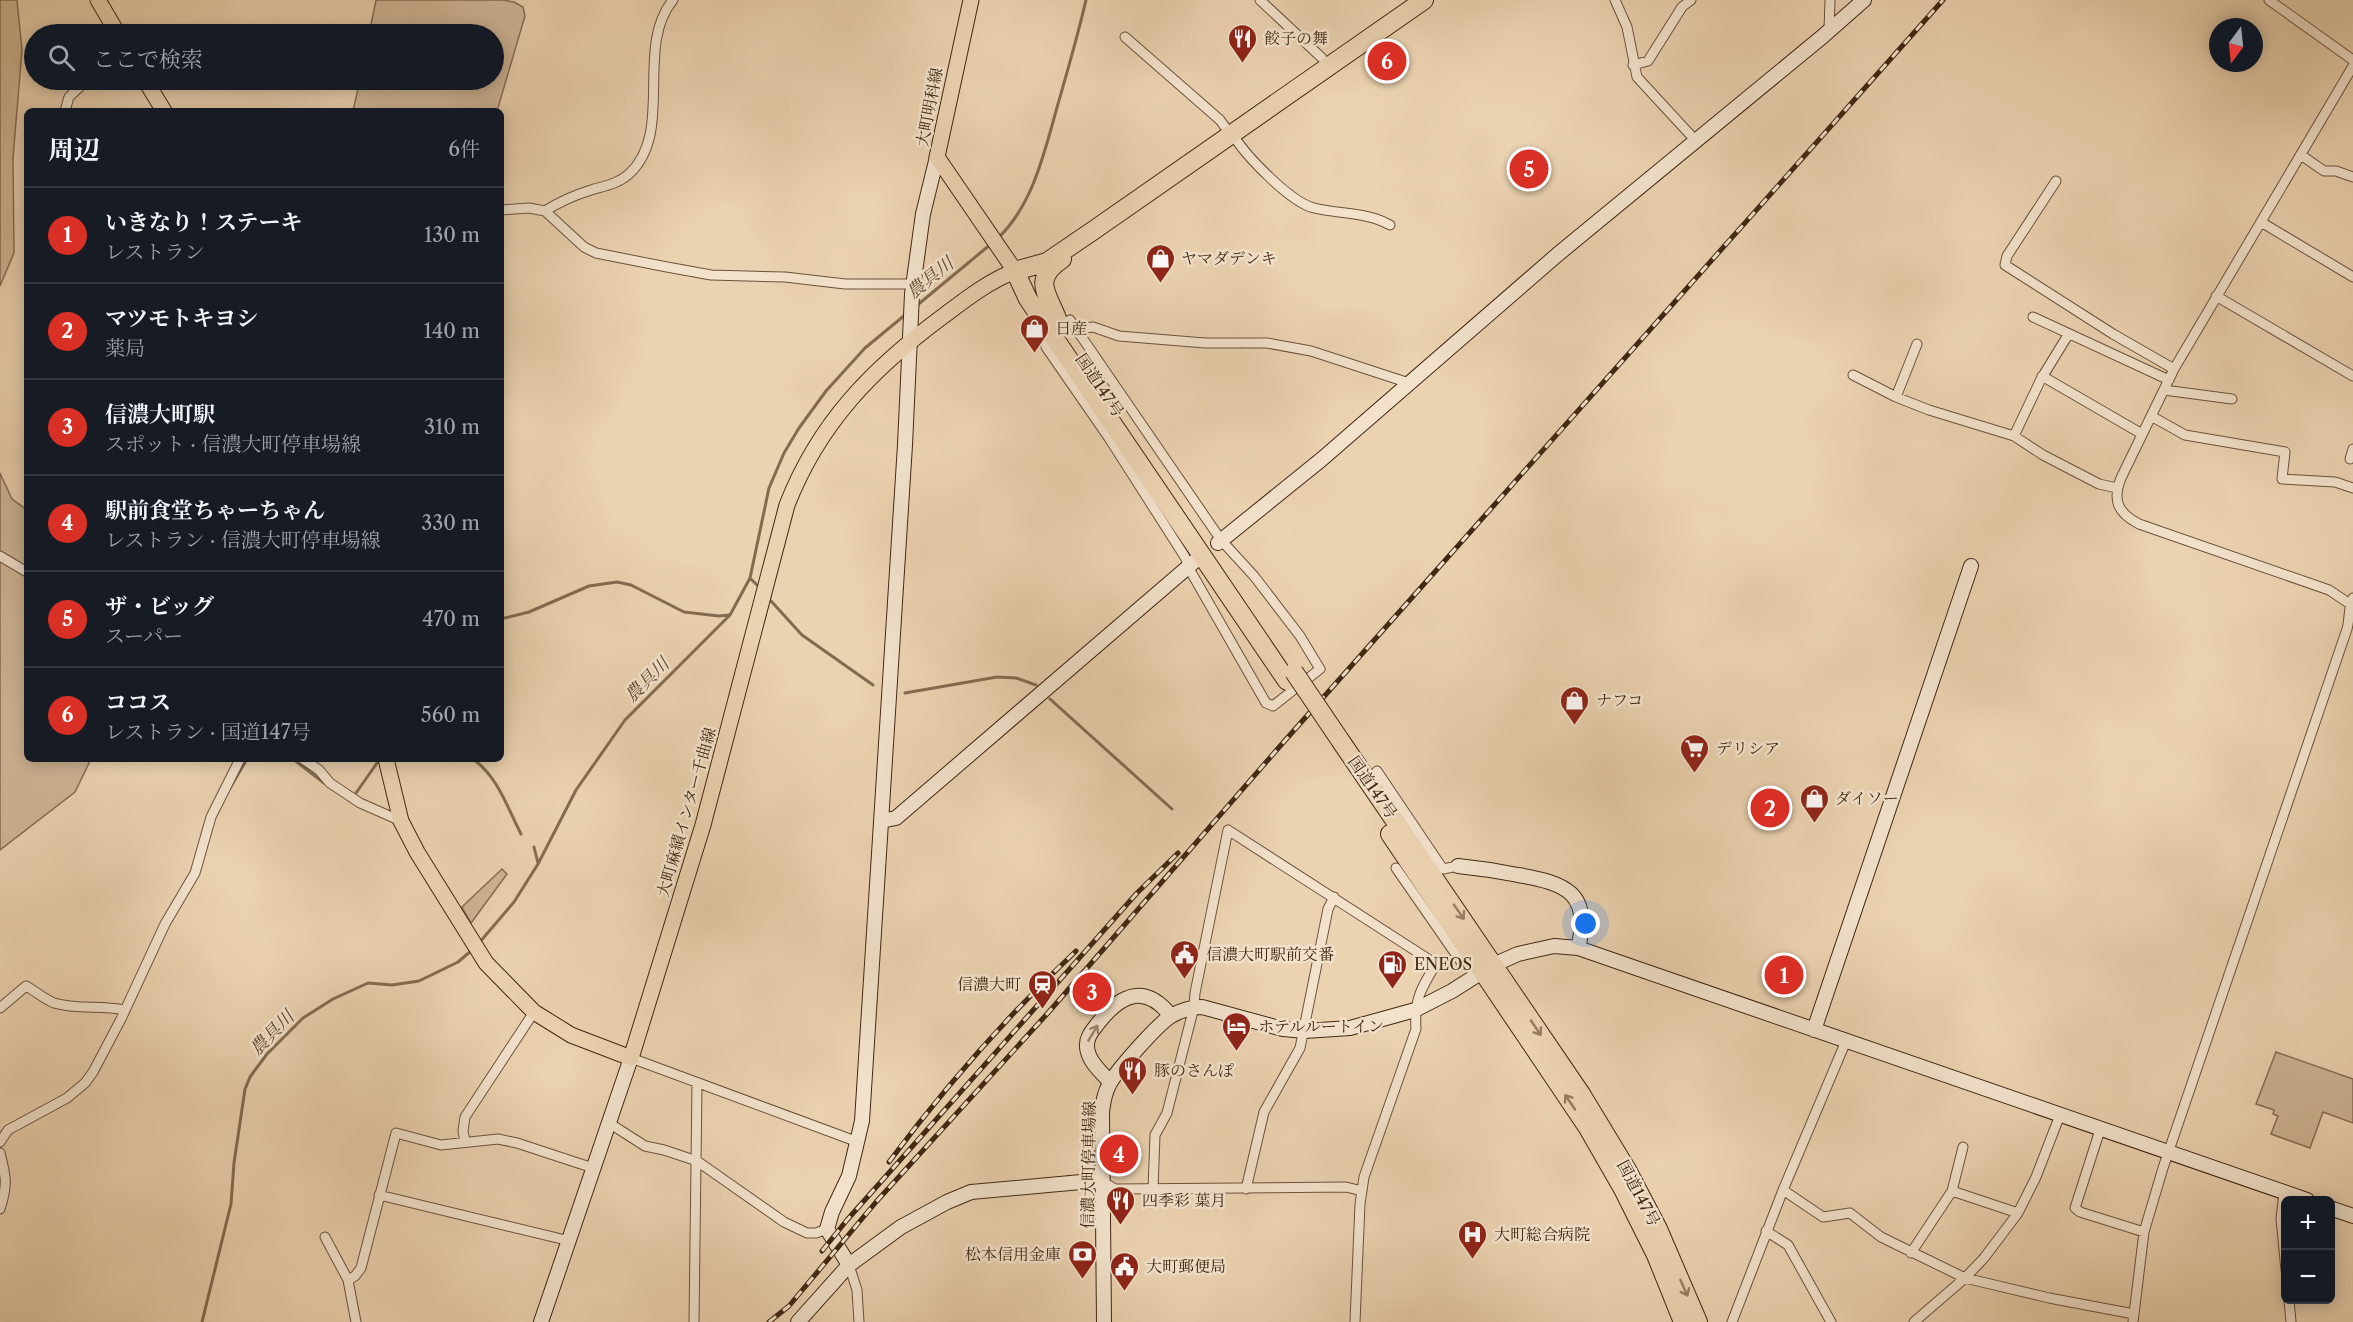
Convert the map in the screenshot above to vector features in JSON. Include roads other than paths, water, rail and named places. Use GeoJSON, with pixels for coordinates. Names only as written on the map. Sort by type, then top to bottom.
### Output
{"type":"FeatureCollection","features":[{"type":"Feature","properties":{"kind":"highway"},"geometry":{"type":"LineString","coordinates":[[1015,271],[1047,262],[1094,230],[1229,131],[1322,58],[1403,0]]}},
{"type":"Feature","properties":{"kind":"highway"},"geometry":{"type":"LineString","coordinates":[[1015,271],[1424,0]]}},
{"type":"Feature","properties":{"kind":"highway"},"geometry":{"type":"LineString","coordinates":[[1062,329],[1044,293],[1044,285],[1050,268],[1089,240],[1094,230]]}},
{"type":"Feature","properties":{"kind":"highway","name":"国道147号"},"geometry":{"type":"LineString","coordinates":[[1015,271],[1028,299],[1062,329],[1338,747],[1488,969],[1623,1189],[1656,1255],[1683,1322]]}},
{"type":"Feature","properties":{"kind":"highway","name":"国道147号"},"geometry":{"type":"LineString","coordinates":[[1488,969],[1581,1094],[1628,1170],[1659,1229],[1698,1322]]}},
{"type":"Feature","properties":{"kind":"main road"},"geometry":{"type":"LineString","coordinates":[[99,0],[112,24]]}},
{"type":"Feature","properties":{"kind":"main road","name":"大町明科線"},"geometry":{"type":"LineString","coordinates":[[971,0],[937,157],[1015,271]]}},
{"type":"Feature","properties":{"kind":"main road"},"geometry":{"type":"LineString","coordinates":[[151,90],[162,108]]}},
{"type":"Feature","properties":{"kind":"main road","name":"大町麻績インター千曲線"},"geometry":{"type":"LineString","coordinates":[[630,1058],[703,825],[785,513],[806,460],[843,407],[909,337],[982,287],[1015,271]]}},
{"type":"Feature","properties":{"kind":"main road"},"geometry":{"type":"LineString","coordinates":[[387,762],[401,821],[417,852],[483,959],[507,987],[534,1012],[571,1035],[630,1058]]}},
{"type":"Feature","properties":{"kind":"street"},"geometry":{"type":"LineString","coordinates":[[544,211],[578,194],[620,181],[638,163],[645,147],[654,112],[653,70],[658,28],[663,14],[673,0]]}},
{"type":"Feature","properties":{"kind":"street"},"geometry":{"type":"LineString","coordinates":[[1260,0],[1322,58]]}},
{"type":"Feature","properties":{"kind":"street"},"geometry":{"type":"LineString","coordinates":[[1615,0],[1628,27],[1634,72],[1696,141]]}},
{"type":"Feature","properties":{"kind":"street"},"geometry":{"type":"LineString","coordinates":[[1633,65],[1648,61],[1682,7],[1691,0]]}},
{"type":"Feature","properties":{"kind":"street"},"geometry":{"type":"LineString","coordinates":[[1829,31],[1830,0]]}},
{"type":"Feature","properties":{"kind":"street"},"geometry":{"type":"LineString","coordinates":[[1220,541],[1322,459],[1557,255],[1864,0]]}},
{"type":"Feature","properties":{"kind":"street"},"geometry":{"type":"LineString","coordinates":[[2269,0],[2353,60]]}},
{"type":"Feature","properties":{"kind":"street"},"geometry":{"type":"LineString","coordinates":[[1125,37],[1220,120],[1268,176],[1306,206],[1376,219],[1390,225]]}},
{"type":"Feature","properties":{"kind":"street"},"geometry":{"type":"LineString","coordinates":[[1783,1190],[1823,1216],[1850,1213],[1881,1237],[1965,1278],[2134,1318],[2144,1232],[2168,1153],[2347,629],[2352,601],[2329,590],[2139,524],[2125,514],[2117,504],[2117,488],[2174,369],[2353,66]]}},
{"type":"Feature","properties":{"kind":"street"},"geometry":{"type":"LineString","coordinates":[[66,108],[69,97],[76,90]]}},
{"type":"Feature","properties":{"kind":"street"},"geometry":{"type":"LineString","coordinates":[[2301,155],[2324,171],[2336,171],[2353,177]]}},
{"type":"Feature","properties":{"kind":"street"},"geometry":{"type":"LineString","coordinates":[[859,1322],[857,1290],[849,1265],[827,1228],[849,1176],[858,1142],[862,1112],[905,445],[912,291],[923,214],[937,157]]}},
{"type":"Feature","properties":{"kind":"street"},"geometry":{"type":"LineString","coordinates":[[2056,181],[2007,256],[2005,266],[2113,334],[2174,369]]}},
{"type":"Feature","properties":{"kind":"street"},"geometry":{"type":"LineString","coordinates":[[504,210],[529,208],[544,211],[584,247],[608,257],[711,274],[785,277],[912,291]]}},
{"type":"Feature","properties":{"kind":"street"},"geometry":{"type":"LineString","coordinates":[[2260,222],[2353,277]]}},
{"type":"Feature","properties":{"kind":"street"},"geometry":{"type":"LineString","coordinates":[[2217,296],[2353,376]]}},
{"type":"Feature","properties":{"kind":"street"},"geometry":{"type":"LineString","coordinates":[[2034,317],[2068,335],[2169,380]]}},
{"type":"Feature","properties":{"kind":"street"},"geometry":{"type":"LineString","coordinates":[[1062,329],[1220,541],[1254,576],[1300,636],[1320,669],[1273,706],[1269,705],[1191,572],[1192,564],[1046,347],[1044,337],[1046,332],[1062,329],[1093,327],[1119,336],[1205,343],[1268,343],[1311,351],[1408,383]]}},
{"type":"Feature","properties":{"kind":"street"},"geometry":{"type":"LineString","coordinates":[[2014,436],[2042,376],[2068,335]]}},
{"type":"Feature","properties":{"kind":"street"},"geometry":{"type":"LineString","coordinates":[[1896,397],[1917,344]]}},
{"type":"Feature","properties":{"kind":"street"},"geometry":{"type":"LineString","coordinates":[[1853,375],[1896,397],[1929,410],[2014,436],[2099,484],[2117,488]]}},
{"type":"Feature","properties":{"kind":"street"},"geometry":{"type":"LineString","coordinates":[[2042,376],[2142,434]]}},
{"type":"Feature","properties":{"kind":"street"},"geometry":{"type":"LineString","coordinates":[[2164,390],[2232,399]]}},
{"type":"Feature","properties":{"kind":"street"},"geometry":{"type":"LineString","coordinates":[[2151,416],[2185,435],[2285,452],[2282,478],[2335,482],[2353,488]]}},
{"type":"Feature","properties":{"kind":"street"},"geometry":{"type":"LineString","coordinates":[[2350,459],[2353,449]]}},
{"type":"Feature","properties":{"kind":"street"},"geometry":{"type":"LineString","coordinates":[[0,556],[24,570]]}},
{"type":"Feature","properties":{"kind":"street"},"geometry":{"type":"LineString","coordinates":[[880,821],[896,818],[1192,564]]}},
{"type":"Feature","properties":{"kind":"street"},"geometry":{"type":"LineString","coordinates":[[1814,1030],[1971,566]]}},
{"type":"Feature","properties":{"kind":"street"},"geometry":{"type":"LineString","coordinates":[[0,1142],[8,1130],[67,1098],[85,1083],[93,1072],[165,924],[195,873],[211,817],[238,762]]}},
{"type":"Feature","properties":{"kind":"street"},"geometry":{"type":"LineString","coordinates":[[308,762],[320,770],[330,783],[360,803],[401,821]]}},
{"type":"Feature","properties":{"kind":"street"},"geometry":{"type":"LineString","coordinates":[[1377,771],[1443,869],[1458,866],[1538,878],[1570,892],[1580,907],[1582,916],[1583,927],[1578,948]]}},
{"type":"Feature","properties":{"kind":"street"},"geometry":{"type":"LineString","coordinates":[[1152,1189],[1155,1135],[1167,1113],[1194,1007],[1228,830],[1436,963],[1420,990],[1414,1010],[1416,1029],[1364,1177],[1355,1322]]}},
{"type":"Feature","properties":{"kind":"street"},"geometry":{"type":"LineString","coordinates":[[1395,868],[1464,966],[1488,969]]}},
{"type":"Feature","properties":{"kind":"street"},"geometry":{"type":"LineString","coordinates":[[1246,1189],[1264,1112],[1294,1060],[1305,1031],[1328,909],[1334,897]]}},
{"type":"Feature","properties":{"kind":"street"},"geometry":{"type":"LineString","coordinates":[[1171,1016],[1161,1004],[1140,995],[1125,998],[1104,1017],[1090,1035],[1087,1050],[1110,1082],[1155,1030],[1171,1016],[1194,1007],[1202,1007],[1267,1026],[1305,1031],[1350,1029],[1414,1010],[1488,969],[1538,948],[1554,946],[1578,948],[2294,1196]]}},
{"type":"Feature","properties":{"kind":"street"},"geometry":{"type":"LineString","coordinates":[[0,1008],[26,986],[54,1003],[124,1010]]}},
{"type":"Feature","properties":{"kind":"street"},"geometry":{"type":"LineString","coordinates":[[465,1141],[463,1131],[465,1117],[534,1012]]}},
{"type":"Feature","properties":{"kind":"street"},"geometry":{"type":"LineString","coordinates":[[1732,1322],[1766,1231],[1846,1041]]}},
{"type":"Feature","properties":{"kind":"street"},"geometry":{"type":"LineString","coordinates":[[541,1322],[630,1058],[858,1142]]}},
{"type":"Feature","properties":{"kind":"street","name":"信濃大町停車場線"},"geometry":{"type":"LineString","coordinates":[[1104,1322],[1102,1112],[1103,1099],[1110,1082]]}},
{"type":"Feature","properties":{"kind":"street"},"geometry":{"type":"LineString","coordinates":[[694,1322],[697,1083]]}},
{"type":"Feature","properties":{"kind":"street"},"geometry":{"type":"LineString","coordinates":[[1914,1322],[1965,1278],[1984,1258],[2018,1213],[2036,1177],[2060,1115]]}},
{"type":"Feature","properties":{"kind":"street"},"geometry":{"type":"LineString","coordinates":[[609,1123],[645,1146],[697,1161],[784,1222],[807,1233],[816,1233],[827,1228]]}},
{"type":"Feature","properties":{"kind":"street"},"geometry":{"type":"LineString","coordinates":[[2100,1130],[2075,1208],[2080,1212],[2144,1232]]}},
{"type":"Feature","properties":{"kind":"street"},"geometry":{"type":"LineString","coordinates":[[348,1280],[355,1276],[361,1268],[396,1133],[441,1145],[498,1139],[593,1168]]}},
{"type":"Feature","properties":{"kind":"street"},"geometry":{"type":"LineString","coordinates":[[1911,1253],[1952,1191],[1964,1147]]}},
{"type":"Feature","properties":{"kind":"street"},"geometry":{"type":"LineString","coordinates":[[0,1153],[7,1174],[0,1209]]}},
{"type":"Feature","properties":{"kind":"street"},"geometry":{"type":"LineString","coordinates":[[798,1322],[849,1265],[901,1227],[958,1196],[985,1190],[1092,1181],[1103,1182],[1115,1189],[1346,1187],[1362,1191]]}},
{"type":"Feature","properties":{"kind":"street"},"geometry":{"type":"LineString","coordinates":[[1952,1191],[2018,1213]]}},
{"type":"Feature","properties":{"kind":"street"},"geometry":{"type":"LineString","coordinates":[[2284,1193],[2281,1219],[2284,1250]]}},
{"type":"Feature","properties":{"kind":"street"},"geometry":{"type":"LineString","coordinates":[[379,1195],[570,1241]]}},
{"type":"Feature","properties":{"kind":"street"},"geometry":{"type":"LineString","coordinates":[[2335,1209],[2353,1216]]}},
{"type":"Feature","properties":{"kind":"street"},"geometry":{"type":"LineString","coordinates":[[1766,1231],[1788,1245],[1831,1322]]}},
{"type":"Feature","properties":{"kind":"street"},"geometry":{"type":"LineString","coordinates":[[325,1238],[348,1280],[356,1322]]}},
{"type":"Feature","properties":{"kind":"street"},"geometry":{"type":"LineString","coordinates":[[2289,1304],[2291,1322]]}},
{"type":"Feature","properties":{"kind":"waterway","name":"農具川"},"geometry":{"type":"LineString","coordinates":[[998,238],[1021,209],[1037,175],[1086,0]]}},
{"type":"Feature","properties":{"kind":"waterway","name":"農具川"},"geometry":{"type":"LineString","coordinates":[[915,307],[991,244]]}},
{"type":"Feature","properties":{"kind":"waterway","name":"農具川"},"geometry":{"type":"LineString","coordinates":[[479,943],[514,902],[538,864],[576,790],[625,720],[730,615],[750,578],[769,488],[784,453],[799,428],[826,391],[865,348],[905,315]]}},
{"type":"Feature","properties":{"kind":"waterway"},"geometry":{"type":"LineString","coordinates":[[750,578],[757,585]]}},
{"type":"Feature","properties":{"kind":"waterway"},"geometry":{"type":"LineString","coordinates":[[504,618],[529,612],[589,586],[617,582],[631,585],[684,612],[729,615]]}},
{"type":"Feature","properties":{"kind":"waterway"},"geometry":{"type":"LineString","coordinates":[[771,601],[802,635],[873,685]]}},
{"type":"Feature","properties":{"kind":"waterway"},"geometry":{"type":"LineString","coordinates":[[905,693],[997,677],[1016,678],[1036,685]]}},
{"type":"Feature","properties":{"kind":"waterway"},"geometry":{"type":"LineString","coordinates":[[1050,699],[1172,809]]}},
{"type":"Feature","properties":{"kind":"waterway"},"geometry":{"type":"LineString","coordinates":[[230,788],[245,762]]}},
{"type":"Feature","properties":{"kind":"waterway"},"geometry":{"type":"LineString","coordinates":[[297,762],[324,783]]}},
{"type":"Feature","properties":{"kind":"waterway"},"geometry":{"type":"LineString","coordinates":[[356,793],[377,762]]}},
{"type":"Feature","properties":{"kind":"waterway"},"geometry":{"type":"LineString","coordinates":[[477,762],[495,784],[521,834]]}},
{"type":"Feature","properties":{"kind":"waterway"},"geometry":{"type":"LineString","coordinates":[[534,847],[538,863]]}},
{"type":"Feature","properties":{"kind":"waterway","name":"農具川"},"geometry":{"type":"LineString","coordinates":[[202,1322],[231,1204],[234,1163],[245,1089],[250,1077],[267,1054],[303,1018],[333,999],[368,983],[392,985],[419,981],[458,962],[472,950]]}},
{"type":"Feature","properties":{"kind":"railway"},"geometry":{"type":"LineString","coordinates":[[769,1322],[789,1306],[876,1202],[1047,1014],[1281,745],[1943,0]]}},
{"type":"Feature","properties":{"kind":"railway"},"geometry":{"type":"LineString","coordinates":[[822,1251],[1137,893],[1178,853]]}},
{"type":"Feature","properties":{"kind":"railway"},"geometry":{"type":"LineString","coordinates":[[889,1162],[978,1052],[1076,951]]}},
{"type":"Feature","properties":{"kind":"place","name":"ココス"},"geometry":{"type":"Point","coordinates":[1387,61]}},
{"type":"Feature","properties":{"kind":"place","name":"餃子の舞"},"geometry":{"type":"Point","coordinates":[1243,64]}},
{"type":"Feature","properties":{"kind":"place","name":"ザ・ビッグ"},"geometry":{"type":"Point","coordinates":[1529,169]}},
{"type":"Feature","properties":{"kind":"place","name":"ヤマダデンキ"},"geometry":{"type":"Point","coordinates":[1160,284]}},
{"type":"Feature","properties":{"kind":"place","name":"日産"},"geometry":{"type":"Point","coordinates":[1034,354]}},
{"type":"Feature","properties":{"kind":"place","name":"ナフコ"},"geometry":{"type":"Point","coordinates":[1575,726]}},
{"type":"Feature","properties":{"kind":"place","name":"デリシア"},"geometry":{"type":"Point","coordinates":[1695,774]}},
{"type":"Feature","properties":{"kind":"place","name":"マツモトキヨシ"},"geometry":{"type":"Point","coordinates":[1770,808]}},
{"type":"Feature","properties":{"kind":"place","name":"ダイソー"},"geometry":{"type":"Point","coordinates":[1814,824]}},
{"type":"Feature","properties":{"kind":"place","name":"いきなり！ステーキ"},"geometry":{"type":"Point","coordinates":[1784,975]}},
{"type":"Feature","properties":{"kind":"place","name":"信濃大町駅前交番"},"geometry":{"type":"Point","coordinates":[1185,980]}},
{"type":"Feature","properties":{"kind":"place","name":"ENEOS"},"geometry":{"type":"Point","coordinates":[1393,990]}},
{"type":"Feature","properties":{"kind":"place","name":"信濃大町駅"},"geometry":{"type":"Point","coordinates":[1092,992]}},
{"type":"Feature","properties":{"kind":"place","name":"信濃大町"},"geometry":{"type":"Point","coordinates":[1042,1010]}},
{"type":"Feature","properties":{"kind":"place","name":"ホテルルートイン"},"geometry":{"type":"Point","coordinates":[1237,1052]}},
{"type":"Feature","properties":{"kind":"place","name":"豚のさんぽ"},"geometry":{"type":"Point","coordinates":[1133,1096]}},
{"type":"Feature","properties":{"kind":"place","name":"駅前食堂ちゃーちゃん"},"geometry":{"type":"Point","coordinates":[1119,1154]}},
{"type":"Feature","properties":{"kind":"place","name":"四季彩 葉月"},"geometry":{"type":"Point","coordinates":[1121,1226]}},
{"type":"Feature","properties":{"kind":"place","name":"大町総合病院"},"geometry":{"type":"Point","coordinates":[1473,1260]}},
{"type":"Feature","properties":{"kind":"place","name":"松本信用金庫"},"geometry":{"type":"Point","coordinates":[1082,1280]}},
{"type":"Feature","properties":{"kind":"place","name":"大町郵便局"},"geometry":{"type":"Point","coordinates":[1125,1292]}}]}
